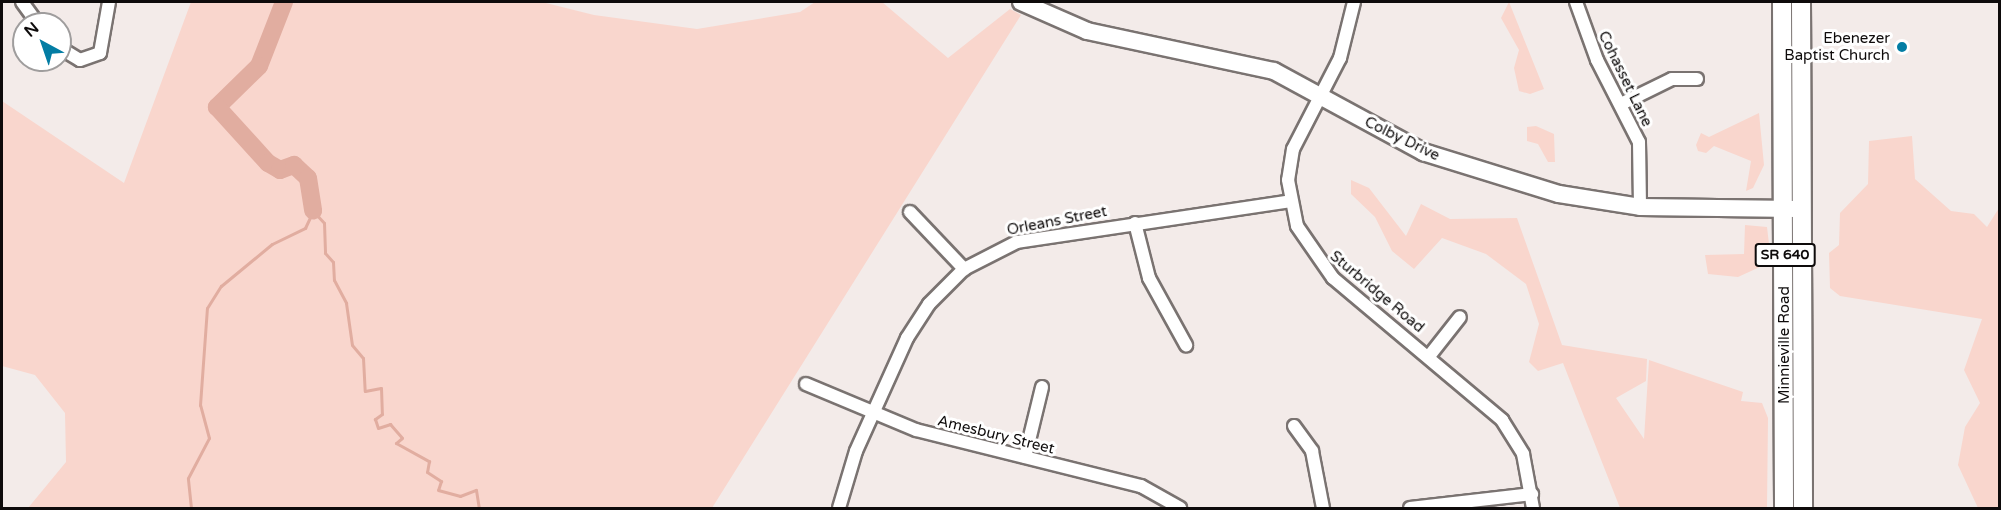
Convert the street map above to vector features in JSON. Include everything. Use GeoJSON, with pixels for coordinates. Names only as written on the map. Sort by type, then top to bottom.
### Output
{"type":"FeatureCollection","features":[{"type":"Feature","properties":{"kind":"main road","name":"Minnieville Road"},"geometry":{"type":"LineString","coordinates":[[1782,2],[1803,508]]}},
{"type":"Feature","properties":{"kind":"main road","name":"Minnieville Road"},"geometry":{"type":"LineString","coordinates":[[1784,508],[1792,209],[1801,2]]}},
{"type":"Feature","properties":{"kind":"street"},"geometry":{"type":"LineString","coordinates":[[72,55],[80,60],[100,53],[109,2]]}},
{"type":"Feature","properties":{"kind":"street","name":"Colby Drive"},"geometry":{"type":"LineString","coordinates":[[1021,2],[1087,31],[1266,69],[1320,94],[1436,158],[1559,194],[1640,207],[1792,209]]}},
{"type":"Feature","properties":{"kind":"street","name":"Sturbridge Road"},"geometry":{"type":"LineString","coordinates":[[1353,2],[1345,45],[1293,149],[1290,201],[1304,242],[1323,268],[1486,402],[1512,433],[1532,494],[1533,508]]}},
{"type":"Feature","properties":{"kind":"street","name":"Cohasset Lane"},"geometry":{"type":"LineString","coordinates":[[1576,2],[1641,150],[1640,207]]}},
{"type":"Feature","properties":{"kind":"street"},"geometry":{"type":"LineString","coordinates":[[1621,104],[1672,79],[1697,79]]}},
{"type":"Feature","properties":{"kind":"street","name":"Orleans Street"},"geometry":{"type":"LineString","coordinates":[[839,508],[873,413],[916,322],[964,269],[1017,242],[1290,201]]}},
{"type":"Feature","properties":{"kind":"street"},"geometry":{"type":"LineString","coordinates":[[910,212],[964,269]]}},
{"type":"Feature","properties":{"kind":"street"},"geometry":{"type":"LineString","coordinates":[[1135,223],[1149,278],[1186,345]]}},
{"type":"Feature","properties":{"kind":"street"},"geometry":{"type":"LineString","coordinates":[[1430,355],[1460,317]]}},
{"type":"Feature","properties":{"kind":"street","name":"Amesbury Street"},"geometry":{"type":"LineString","coordinates":[[806,384],[916,430],[1141,486],[1180,508]]}},
{"type":"Feature","properties":{"kind":"street"},"geometry":{"type":"LineString","coordinates":[[1025,457],[1042,387]]}},
{"type":"Feature","properties":{"kind":"street"},"geometry":{"type":"LineString","coordinates":[[1294,426],[1312,451],[1323,508]]}},
{"type":"Feature","properties":{"kind":"street"},"geometry":{"type":"LineString","coordinates":[[1410,508],[1532,494]]}},
{"type":"Feature","properties":{"kind":"shaded area"},"geometry":{"type":"Polygon","coordinates":[[[191,2],[542,2],[594,15],[697,29],[800,12],[815,2],[882,2],[948,58],[1010,9],[1021,15],[712,508],[28,508],[66,462],[65,413],[35,375],[2,366],[2,101],[124,183],[191,2]]]}},
{"type":"Feature","properties":{"kind":"shaded area"},"geometry":{"type":"Polygon","coordinates":[[[1509,2],[1544,89],[1530,94],[1519,91],[1514,68],[1519,50],[1501,18],[1509,2]]]}},
{"type":"Feature","properties":{"kind":"shaded area"},"geometry":{"type":"Polygon","coordinates":[[[1759,113],[1764,165],[1753,188],[1746,191],[1751,161],[1714,146],[1706,153],[1698,151],[1696,145],[1701,133],[1709,137],[1759,113]]]}},
{"type":"Feature","properties":{"kind":"shaded area"},"geometry":{"type":"Polygon","coordinates":[[[1536,126],[1554,134],[1555,162],[1548,162],[1538,144],[1527,141],[1527,127],[1536,126]]]}},
{"type":"Feature","properties":{"kind":"shaded area"},"geometry":{"type":"Polygon","coordinates":[[[1912,136],[1915,179],[1951,211],[1974,214],[1987,227],[1999,208],[1999,508],[1978,508],[1958,465],[1965,427],[1980,403],[1964,370],[1982,319],[1840,296],[1830,288],[1829,253],[1839,245],[1840,213],[1868,184],[1869,141],[1912,136]]]}},
{"type":"Feature","properties":{"kind":"shaded area"},"geometry":{"type":"Polygon","coordinates":[[[1351,180],[1369,188],[1406,236],[1421,204],[1450,219],[1517,218],[1562,345],[1647,359],[1646,381],[1616,398],[1644,439],[1649,360],[1743,392],[1741,401],[1762,403],[1768,418],[1767,508],[1620,508],[1563,363],[1538,371],[1529,362],[1539,324],[1526,284],[1486,254],[1442,238],[1414,269],[1392,251],[1375,217],[1351,194],[1351,180]]]}},
{"type":"Feature","properties":{"kind":"shaded area"},"geometry":{"type":"Polygon","coordinates":[[[1745,225],[1767,227],[1769,244],[1762,266],[1738,277],[1708,274],[1705,255],[1744,254],[1745,225]]]}},
{"type":"Feature","properties":{"kind":"waterway"},"geometry":{"type":"LineString","coordinates":[[284,2],[259,66],[217,107],[268,163],[280,170],[294,165],[308,178],[313,211]]}},
{"type":"Feature","properties":{"kind":"waterway"},"geometry":{"type":"LineString","coordinates":[[313,211],[324,223],[325,253],[333,262],[334,280],[346,303],[352,345],[363,358],[365,391],[381,388],[382,414],[375,419],[378,428],[390,424],[402,438],[396,443],[429,461],[427,472],[441,481],[438,490],[460,496],[476,490],[479,508]]}},
{"type":"Feature","properties":{"kind":"waterway"},"geometry":{"type":"LineString","coordinates":[[191,508],[188,478],[209,438],[200,405],[207,308],[221,286],[272,244],[305,228],[313,211]]}},
{"type":"Feature","properties":{"kind":"place","name":"Ebenezer Baptist Church"},"geometry":{"type":"Point","coordinates":[1902,47]}}]}
